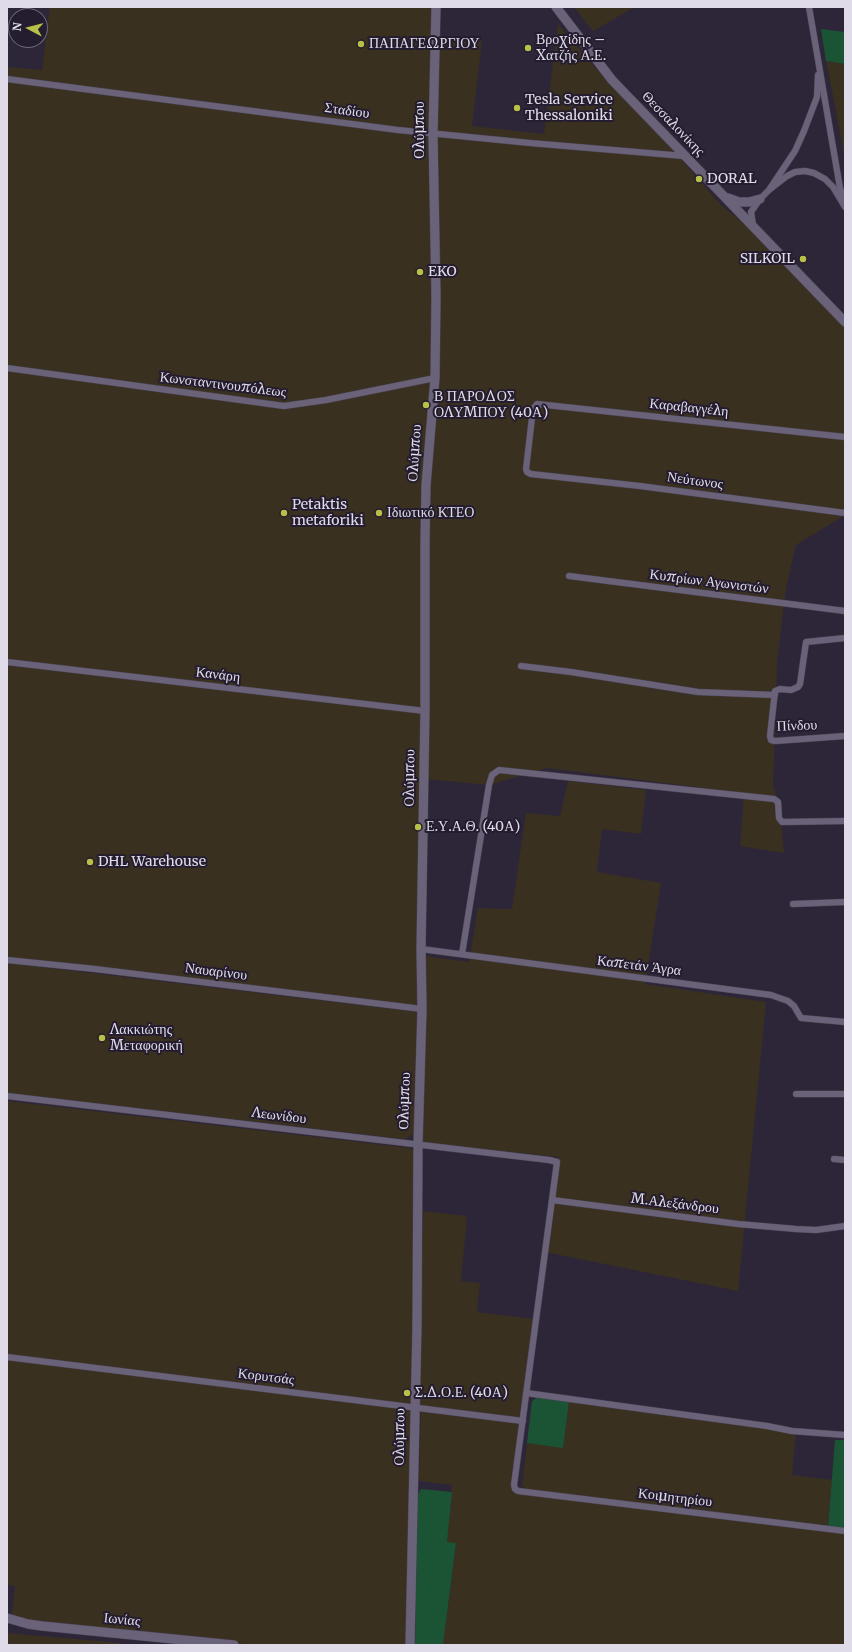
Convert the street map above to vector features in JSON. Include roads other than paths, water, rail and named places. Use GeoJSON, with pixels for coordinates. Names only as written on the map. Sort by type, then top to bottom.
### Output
{"type":"FeatureCollection","features":[{"type":"Feature","properties":{"kind":"street","name":"Ολύμπου"},"geometry":{"type":"LineString","coordinates":[[410,1645],[418,1144],[422,1009],[421,949],[425,711],[426,485],[435,378],[436,251],[433,134],[436,7]]}},
{"type":"Feature","properties":{"kind":"street","name":"Θεσσαλονίκης"},"geometry":{"type":"LineString","coordinates":[[556,7],[612,80],[845,322]]}},
{"type":"Feature","properties":{"kind":"street"},"geometry":{"type":"LineString","coordinates":[[809,7],[814,29],[840,188],[845,202]]}},
{"type":"Feature","properties":{"kind":"street"},"geometry":{"type":"LineString","coordinates":[[769,190],[795,150],[817,98],[818,77],[814,29]]}},
{"type":"Feature","properties":{"kind":"street","name":"Σταδίου"},"geometry":{"type":"LineString","coordinates":[[7,79],[433,134],[684,156]]}},
{"type":"Feature","properties":{"kind":"street"},"geometry":{"type":"LineString","coordinates":[[753,225],[751,212],[760,199],[787,176],[795,172],[805,171],[814,173],[825,179],[833,187],[845,207]]}},
{"type":"Feature","properties":{"kind":"street"},"geometry":{"type":"LineString","coordinates":[[726,197],[744,202],[760,199]]}},
{"type":"Feature","properties":{"kind":"street","name":"Κωνσταντινουπόλεως"},"geometry":{"type":"LineString","coordinates":[[7,368],[284,406],[326,400],[435,378]]}},
{"type":"Feature","properties":{"kind":"street","name":"Καραβαγγέλη"},"geometry":{"type":"LineString","coordinates":[[541,475],[529,473],[527,470],[533,409],[535,405],[539,404],[845,437]]}},
{"type":"Feature","properties":{"kind":"street","name":"Νεύτωνος"},"geometry":{"type":"LineString","coordinates":[[541,475],[640,486],[845,513]]}},
{"type":"Feature","properties":{"kind":"street","name":"Κυπρίων Αγωνιστών"},"geometry":{"type":"LineString","coordinates":[[569,576],[845,611]]}},
{"type":"Feature","properties":{"kind":"street"},"geometry":{"type":"LineString","coordinates":[[521,666],[571,672],[698,692],[775,695],[775,692],[778,689],[791,690],[798,687],[804,644],[807,641],[845,638]]}},
{"type":"Feature","properties":{"kind":"street","name":"Κανάρη"},"geometry":{"type":"LineString","coordinates":[[7,662],[425,711]]}},
{"type":"Feature","properties":{"kind":"street","name":"Πίνδου"},"geometry":{"type":"LineString","coordinates":[[775,695],[770,736],[773,741],[845,736]]}},
{"type":"Feature","properties":{"kind":"street"},"geometry":{"type":"LineString","coordinates":[[462,954],[489,785],[492,775],[499,770],[774,799],[778,803],[781,821],[845,821]]}},
{"type":"Feature","properties":{"kind":"street"},"geometry":{"type":"LineString","coordinates":[[793,904],[845,902]]}},
{"type":"Feature","properties":{"kind":"street","name":"Καπετάν Άγρα"},"geometry":{"type":"LineString","coordinates":[[421,949],[771,995],[794,1006],[801,1018],[845,1022]]}},
{"type":"Feature","properties":{"kind":"street","name":"Ναυαρίνου"},"geometry":{"type":"LineString","coordinates":[[7,960],[95,969],[422,1009]]}},
{"type":"Feature","properties":{"kind":"street"},"geometry":{"type":"LineString","coordinates":[[796,1094],[845,1094]]}},
{"type":"Feature","properties":{"kind":"street","name":"Λεωνίδου"},"geometry":{"type":"LineString","coordinates":[[7,1096],[549,1160],[557,1162],[552,1200]]}},
{"type":"Feature","properties":{"kind":"street"},"geometry":{"type":"LineString","coordinates":[[834,1159],[845,1160]]}},
{"type":"Feature","properties":{"kind":"street"},"geometry":{"type":"LineString","coordinates":[[523,1421],[552,1200]]}},
{"type":"Feature","properties":{"kind":"street","name":"Μ.Αλεξάνδρου"},"geometry":{"type":"LineString","coordinates":[[552,1200],[738,1224],[816,1230],[845,1226]]}},
{"type":"Feature","properties":{"kind":"street","name":"Κορυτσάς"},"geometry":{"type":"LineString","coordinates":[[7,1357],[523,1421]]}},
{"type":"Feature","properties":{"kind":"street"},"geometry":{"type":"LineString","coordinates":[[526,1393],[767,1426],[792,1431],[845,1435]]}},
{"type":"Feature","properties":{"kind":"street","name":"Κοιμητηρίου"},"geometry":{"type":"LineString","coordinates":[[523,1421],[514,1487],[518,1491],[845,1532]]}},
{"type":"Feature","properties":{"kind":"street","name":"Ιωνίας"},"geometry":{"type":"LineString","coordinates":[[7,1618],[42,1626],[234,1645]]}},
{"type":"Feature","properties":{"kind":"place","name":"ΠΑΠΑΓΕΩΡΓΙΟΥ"},"geometry":{"type":"Point","coordinates":[361,44]}},
{"type":"Feature","properties":{"kind":"place","name":"Βροχίδης – Χατζής Α.Ε."},"geometry":{"type":"Point","coordinates":[528,48]}},
{"type":"Feature","properties":{"kind":"place","name":"Tesla Service Thessaloniki"},"geometry":{"type":"Point","coordinates":[517,108]}},
{"type":"Feature","properties":{"kind":"place","name":"DORAL"},"geometry":{"type":"Point","coordinates":[699,179]}},
{"type":"Feature","properties":{"kind":"place","name":"SILKOIL"},"geometry":{"type":"Point","coordinates":[803,259]}},
{"type":"Feature","properties":{"kind":"place","name":"EKO"},"geometry":{"type":"Point","coordinates":[420,272]}},
{"type":"Feature","properties":{"kind":"place","name":"Β ΠΑΡΟΔΟΣ ΟΛΥΜΠΟΥ (40Α)"},"geometry":{"type":"Point","coordinates":[426,405]}},
{"type":"Feature","properties":{"kind":"place","name":"Petaktis metaforiki"},"geometry":{"type":"Point","coordinates":[284,513]}},
{"type":"Feature","properties":{"kind":"place","name":"Ιδιωτικό ΚΤΕΟ"},"geometry":{"type":"Point","coordinates":[379,513]}},
{"type":"Feature","properties":{"kind":"place","name":"Ε.Υ.Α.Θ. (40Α)"},"geometry":{"type":"Point","coordinates":[418,827]}},
{"type":"Feature","properties":{"kind":"place","name":"DHL Warehouse"},"geometry":{"type":"Point","coordinates":[90,862]}},
{"type":"Feature","properties":{"kind":"place","name":"Λακκιώτης Μεταφορική"},"geometry":{"type":"Point","coordinates":[102,1038]}},
{"type":"Feature","properties":{"kind":"place","name":"Σ.Δ.Ο.Ε. (40Α)"},"geometry":{"type":"Point","coordinates":[407,1393]}}]}
